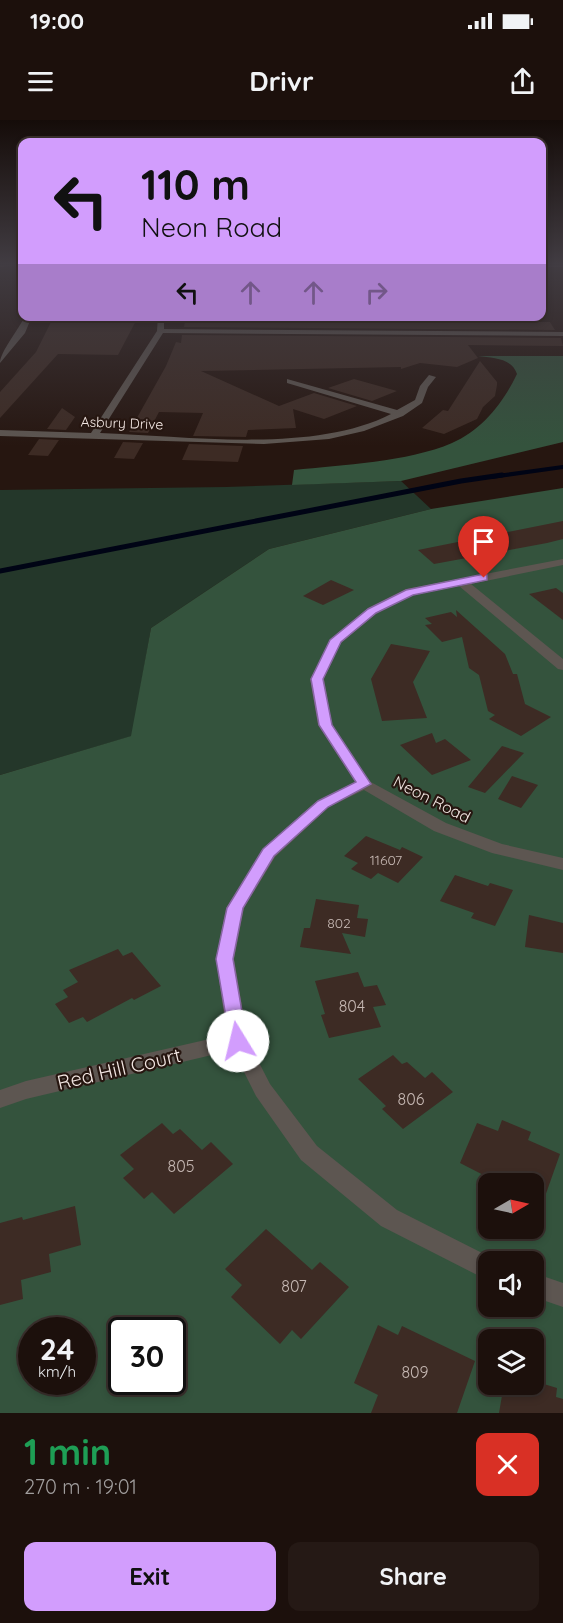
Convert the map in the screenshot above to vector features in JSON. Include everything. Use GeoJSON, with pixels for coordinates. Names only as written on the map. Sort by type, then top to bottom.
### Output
{"type":"FeatureCollection","features":[{"type":"Feature","properties":{"kind":"street"},"geometry":{"type":"LineString","coordinates":[[0,361],[25,325]]}},
{"type":"Feature","properties":{"kind":"street"},"geometry":{"type":"LineString","coordinates":[[94,436],[160,331],[160,325]]}},
{"type":"Feature","properties":{"kind":"street"},"geometry":{"type":"LineString","coordinates":[[160,331],[563,333]]}},
{"type":"Feature","properties":{"kind":"street","name":"Asbury Drive"},"geometry":{"type":"LineString","coordinates":[[0,433],[244,441],[293,439],[346,433],[371,427],[400,414],[419,401],[424,386],[432,377]]}},
{"type":"Feature","properties":{"kind":"street"},"geometry":{"type":"LineString","coordinates":[[290,381],[400,414]]}},
{"type":"Feature","properties":{"kind":"street","name":"Neon Road"},"geometry":{"type":"LineString","coordinates":[[563,562],[410,592],[372,611],[336,640],[317,679],[325,725],[364,784],[440,827],[498,849],[563,864]]}},
{"type":"Feature","properties":{"kind":"street"},"geometry":{"type":"LineString","coordinates":[[462,582],[563,666]]}},
{"type":"Feature","properties":{"kind":"street"},"geometry":{"type":"LineString","coordinates":[[364,784],[323,804],[269,853],[235,908],[225,959],[238,1041],[263,1090],[309,1153],[389,1218],[478,1263]]}},
{"type":"Feature","properties":{"kind":"street","name":"Red Hill Court"},"geometry":{"type":"LineString","coordinates":[[0,1099],[26,1090],[238,1041]]}},
{"type":"Feature","properties":{"kind":"street"},"geometry":{"type":"LineString","coordinates":[[544,1288],[563,1295]]}},
{"type":"Feature","properties":{"kind":"green space"},"geometry":{"type":"Polygon","coordinates":[[[478,356],[563,356],[563,442],[401,481],[292,485],[294,470],[374,462],[416,455],[452,443],[473,431],[498,405],[517,374],[515,369],[506,362],[496,358],[478,356]]]}},
{"type":"Feature","properties":{"kind":"green space"},"geometry":{"type":"Polygon","coordinates":[[[401,481],[431,509],[269,549],[151,628],[132,736],[0,775],[0,490],[226,487],[401,481]]]}},
{"type":"Feature","properties":{"kind":"green space"},"geometry":{"type":"Polygon","coordinates":[[[563,488],[563,1413],[0,1413],[0,775],[131,736],[151,628],[269,549],[431,509],[563,488]]]}},
{"type":"Feature","properties":{"kind":"building"},"geometry":{"type":"Polygon","coordinates":[[[49,325],[134,325],[118,355],[58,354],[0,418],[0,392],[36,352],[49,325]]]}},
{"type":"Feature","properties":{"kind":"building"},"geometry":{"type":"Polygon","coordinates":[[[552,325],[555,330],[184,327],[552,325]]]}},
{"type":"Feature","properties":{"kind":"building"},"geometry":{"type":"Polygon","coordinates":[[[182,335],[561,338],[563,346],[468,345],[478,358],[457,367],[420,363],[401,369],[401,367],[201,371],[279,406],[314,393],[357,406],[324,419],[293,409],[296,428],[248,430],[246,437],[193,436],[203,413],[159,412],[148,433],[129,432],[166,366],[176,342],[181,343],[182,335]]]}},
{"type":"Feature","properties":{"kind":"building"},"geometry":{"type":"Polygon","coordinates":[[[480,361],[497,385],[495,396],[483,407],[477,419],[444,434],[422,428],[443,410],[448,411],[480,361]]]}},
{"type":"Feature","properties":{"kind":"building"},"geometry":{"type":"Polygon","coordinates":[[[354,379],[397,391],[372,401],[328,388],[354,379]]]}},
{"type":"Feature","properties":{"kind":"building"},"geometry":{"type":"Polygon","coordinates":[[[62,408],[75,417],[66,430],[47,429],[62,408]]]}},
{"type":"Feature","properties":{"kind":"building"},"geometry":{"type":"Polygon","coordinates":[[[39,439],[59,440],[48,456],[28,455],[39,439]]]}},
{"type":"Feature","properties":{"kind":"building"},"geometry":{"type":"Polygon","coordinates":[[[123,442],[143,443],[134,459],[114,458],[123,442]]]}},
{"type":"Feature","properties":{"kind":"building"},"geometry":{"type":"Polygon","coordinates":[[[189,444],[243,446],[238,462],[182,460],[189,444]]]}},
{"type":"Feature","properties":{"kind":"building"},"geometry":{"type":"Polygon","coordinates":[[[563,521],[563,539],[547,543],[434,564],[418,550],[563,521]]]}},
{"type":"Feature","properties":{"kind":"building"},"geometry":{"type":"Polygon","coordinates":[[[331,580],[354,590],[323,605],[303,596],[331,580]]]}},
{"type":"Feature","properties":{"kind":"building"},"geometry":{"type":"Polygon","coordinates":[[[556,588],[563,593],[563,620],[529,594],[556,588]]]}},
{"type":"Feature","properties":{"kind":"building"},"geometry":{"type":"Polygon","coordinates":[[[456,610],[505,654],[513,674],[517,674],[525,704],[551,717],[521,736],[489,719],[495,715],[488,711],[479,675],[469,668],[462,637],[442,642],[425,625],[432,624],[425,618],[451,612],[457,617],[456,610]]]}},
{"type":"Feature","properties":{"kind":"building"},"geometry":{"type":"Polygon","coordinates":[[[391,644],[430,651],[413,682],[427,718],[382,721],[371,679],[391,644]]]}},
{"type":"Feature","properties":{"kind":"building"},"geometry":{"type":"Polygon","coordinates":[[[432,733],[436,743],[445,739],[471,760],[432,775],[400,745],[432,733]]]}},
{"type":"Feature","properties":{"kind":"building"},"geometry":{"type":"Polygon","coordinates":[[[502,746],[524,753],[485,793],[468,787],[502,746]]]}},
{"type":"Feature","properties":{"kind":"building"},"geometry":{"type":"Polygon","coordinates":[[[512,776],[538,785],[521,808],[498,799],[512,776]]]}},
{"type":"Feature","properties":{"kind":"building"},"geometry":{"type":"Polygon","coordinates":[[[366,836],[400,850],[402,847],[423,857],[398,883],[378,873],[371,879],[351,869],[358,863],[344,856],[366,836]]]}},
{"type":"Feature","properties":{"kind":"building"},"geometry":{"type":"Polygon","coordinates":[[[455,875],[488,886],[490,883],[513,890],[495,926],[471,918],[474,913],[440,901],[455,875]]]}},
{"type":"Feature","properties":{"kind":"building"},"geometry":{"type":"Polygon","coordinates":[[[316,899],[359,905],[357,918],[368,919],[365,937],[342,933],[351,954],[300,947],[304,928],[310,928],[316,899]]]}},
{"type":"Feature","properties":{"kind":"building"},"geometry":{"type":"Polygon","coordinates":[[[529,915],[563,923],[563,953],[525,947],[529,915]]]}},
{"type":"Feature","properties":{"kind":"building"},"geometry":{"type":"Polygon","coordinates":[[[118,949],[123,956],[132,952],[161,986],[134,1000],[132,998],[87,1022],[83,1017],[69,1023],[55,1004],[68,997],[63,990],[78,982],[69,970],[118,949]]]}},
{"type":"Feature","properties":{"kind":"building"},"geometry":{"type":"Polygon","coordinates":[[[358,972],[364,987],[377,985],[386,1005],[373,1007],[381,1027],[329,1038],[321,1015],[325,1014],[315,981],[358,972]]]}},
{"type":"Feature","properties":{"kind":"building"},"geometry":{"type":"Polygon","coordinates":[[[393,1055],[402,1064],[407,1062],[425,1078],[432,1072],[453,1092],[403,1129],[382,1109],[386,1106],[358,1079],[393,1055]]]}},
{"type":"Feature","properties":{"kind":"building"},"geometry":{"type":"Polygon","coordinates":[[[502,1120],[531,1132],[528,1140],[560,1154],[544,1199],[544,1173],[480,1173],[460,1163],[477,1123],[498,1131],[502,1120]]]}},
{"type":"Feature","properties":{"kind":"building"},"geometry":{"type":"Polygon","coordinates":[[[162,1123],[173,1134],[180,1129],[202,1150],[211,1142],[233,1164],[174,1214],[152,1192],[144,1199],[123,1178],[134,1169],[120,1155],[162,1123]]]}},
{"type":"Feature","properties":{"kind":"building"},"geometry":{"type":"Polygon","coordinates":[[[75,1206],[81,1245],[49,1254],[51,1272],[21,1280],[23,1299],[0,1305],[0,1223],[22,1217],[23,1220],[75,1206]]]}},
{"type":"Feature","properties":{"kind":"building"},"geometry":{"type":"Polygon","coordinates":[[[266,1229],[312,1270],[320,1262],[349,1287],[301,1339],[292,1330],[280,1344],[231,1297],[242,1285],[225,1269],[266,1229]]]}},
{"type":"Feature","properties":{"kind":"building"},"geometry":{"type":"Polygon","coordinates":[[[378,1325],[398,1335],[402,1326],[475,1361],[457,1413],[371,1413],[378,1395],[354,1383],[378,1325]]]}},
{"type":"Feature","properties":{"kind":"building"},"geometry":{"type":"Polygon","coordinates":[[[544,1384],[557,1388],[556,1397],[563,1399],[563,1413],[499,1413],[502,1395],[544,1395],[544,1384]]]}},
{"type":"Feature","properties":{"kind":"waterway"},"geometry":{"type":"LineString","coordinates":[[491,477],[563,467]]}},
{"type":"Feature","properties":{"kind":"waterway"},"geometry":{"type":"LineString","coordinates":[[0,571],[461,481],[502,475]]}},
{"type":"Feature","properties":{"kind":"route"},"geometry":{"type":"LineString","coordinates":[[238,1041],[225,959],[235,908],[269,853],[323,804],[364,784],[325,725],[317,679],[336,640],[372,611],[410,592],[484,578]]}}]}
